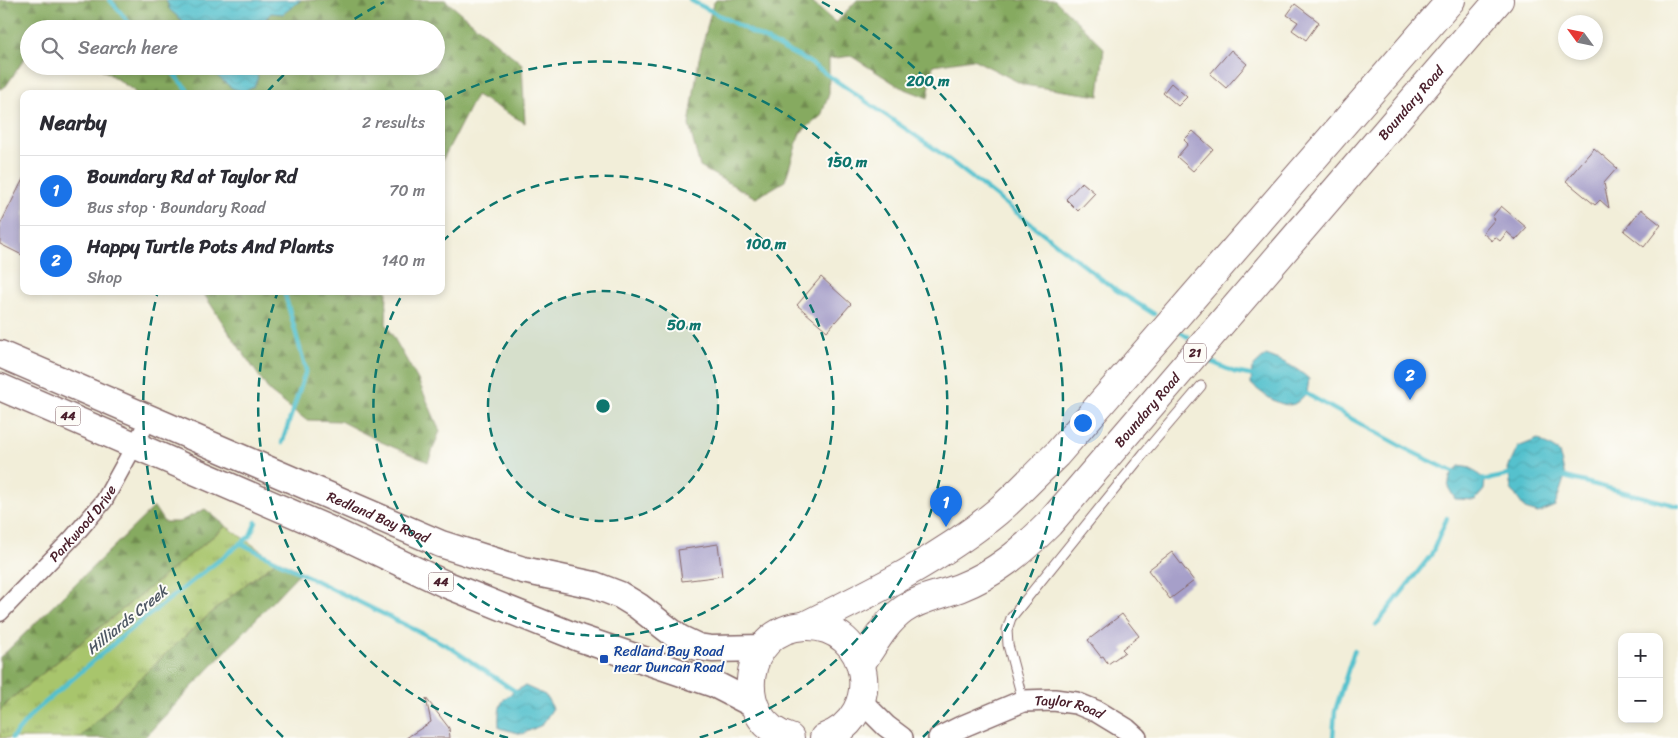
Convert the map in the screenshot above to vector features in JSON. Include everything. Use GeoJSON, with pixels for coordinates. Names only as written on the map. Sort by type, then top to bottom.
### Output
{"type":"FeatureCollection","features":[{"type":"Feature","properties":{"kind":"highway"},"geometry":{"type":"LineString","coordinates":[[804,626],[884,586],[939,554],[996,512],[1057,454],[1451,0]]}},
{"type":"Feature","properties":{"kind":"highway","name":"Boundary Road"},"geometry":{"type":"LineString","coordinates":[[861,663],[882,630],[903,609],[927,598],[981,579],[1025,548],[1049,524],[1499,0]]}},
{"type":"Feature","properties":{"kind":"highway"},"geometry":{"type":"LineString","coordinates":[[790,738],[783,736],[758,719],[750,690],[750,675],[754,661],[762,648],[774,637],[788,629],[804,626],[818,627],[832,632],[844,640],[854,650],[861,663],[864,676],[864,689],[854,717],[842,729],[826,738]]}},
{"type":"Feature","properties":{"kind":"main road","name":"Redland Bay Road"},"geometry":{"type":"LineString","coordinates":[[0,354],[441,544],[523,570],[594,585],[620,595],[638,606],[679,638],[698,647],[762,648]]}},
{"type":"Feature","properties":{"kind":"main road","name":"44"},"geometry":{"type":"LineString","coordinates":[[0,387],[333,531],[445,584],[580,638],[714,684],[758,719]]}},
{"type":"Feature","properties":{"kind":"street","name":"Parkwood Drive"},"geometry":{"type":"LineString","coordinates":[[0,613],[73,537],[104,501],[149,419]]}},
{"type":"Feature","properties":{"kind":"street","name":"Taylor Road"},"geometry":{"type":"LineString","coordinates":[[939,738],[1023,701],[1054,700],[1076,703],[1098,712],[1126,729],[1136,738]]}},
{"type":"Feature","properties":{"kind":"street"},"geometry":{"type":"LineString","coordinates":[[861,701],[886,726],[902,738]]}},
{"type":"Feature","properties":{"kind":"street","name":"Taylor Road"},"geometry":{"type":"LineString","coordinates":[[960,738],[976,726],[1023,701]]}},
{"type":"Feature","properties":{"kind":"street"},"geometry":{"type":"LineString","coordinates":[[826,738],[832,738]]}},
{"type":"Feature","properties":{"kind":"lane","name":"Boundary Road"},"geometry":{"type":"LineString","coordinates":[[1023,701],[1008,645],[1007,630],[1011,618],[1200,386]]}},
{"type":"Feature","properties":{"kind":"green space"},"geometry":{"type":"Polygon","coordinates":[[[0,0],[166,0],[170,10],[182,20],[20,20],[20,65],[6,86],[0,89],[0,0]]]}},
{"type":"Feature","properties":{"kind":"green space"},"geometry":{"type":"Polygon","coordinates":[[[301,0],[445,0],[522,64],[525,123],[476,95],[445,155],[445,90],[133,90],[110,75],[445,75],[445,20],[265,20],[271,13],[298,3],[301,0]]]}},
{"type":"Feature","properties":{"kind":"green space"},"geometry":{"type":"Polygon","coordinates":[[[716,0],[809,0],[836,23],[857,0],[1055,0],[1104,48],[1099,96],[1024,85],[973,59],[933,65],[928,98],[900,87],[851,56],[829,59],[829,94],[821,116],[800,133],[785,181],[756,198],[700,167],[689,125],[699,59],[713,4],[716,0]]]}},
{"type":"Feature","properties":{"kind":"green space"},"geometry":{"type":"Polygon","coordinates":[[[205,295],[387,295],[386,324],[418,380],[440,431],[428,462],[379,441],[340,421],[306,420],[270,392],[205,295]]]}},
{"type":"Feature","properties":{"kind":"green space"},"geometry":{"type":"Polygon","coordinates":[[[154,507],[164,522],[179,522],[205,509],[226,526],[12,698],[0,711],[0,657],[154,507]]]}},
{"type":"Feature","properties":{"kind":"green space"},"geometry":{"type":"Polygon","coordinates":[[[226,526],[267,555],[278,560],[200,623],[79,738],[0,738],[0,711],[12,698],[226,526]]]}},
{"type":"Feature","properties":{"kind":"green space"},"geometry":{"type":"Polygon","coordinates":[[[278,560],[301,571],[144,738],[79,738],[200,623],[278,560]]]}},
{"type":"Feature","properties":{"kind":"water"},"geometry":{"type":"Polygon","coordinates":[[[166,0],[301,0],[283,14],[271,13],[265,20],[182,20],[170,10],[166,0]]]}},
{"type":"Feature","properties":{"kind":"water"},"geometry":{"type":"Polygon","coordinates":[[[216,75],[257,75],[258,77],[254,87],[247,90],[232,88],[216,75]]]}},
{"type":"Feature","properties":{"kind":"water"},"geometry":{"type":"Polygon","coordinates":[[[1266,355],[1289,365],[1309,379],[1307,393],[1296,403],[1289,405],[1277,402],[1251,384],[1252,368],[1266,355]]]}},
{"type":"Feature","properties":{"kind":"water"},"geometry":{"type":"Polygon","coordinates":[[[1538,439],[1559,452],[1565,476],[1555,506],[1538,513],[1525,509],[1511,489],[1508,468],[1518,447],[1538,439]]]}},
{"type":"Feature","properties":{"kind":"water"},"geometry":{"type":"Polygon","coordinates":[[[1459,466],[1471,468],[1485,480],[1484,490],[1475,500],[1455,499],[1448,487],[1450,477],[1459,466]]]}},
{"type":"Feature","properties":{"kind":"water"},"geometry":{"type":"Polygon","coordinates":[[[525,686],[545,695],[553,708],[542,725],[522,734],[499,728],[499,712],[503,701],[506,697],[525,686]]]}},
{"type":"Feature","properties":{"kind":"building"},"geometry":{"type":"Polygon","coordinates":[[[1295,4],[1319,22],[1306,40],[1292,30],[1298,22],[1287,15],[1295,4]]]}},
{"type":"Feature","properties":{"kind":"building"},"geometry":{"type":"Polygon","coordinates":[[[1231,50],[1247,64],[1226,88],[1210,74],[1231,50]]]}},
{"type":"Feature","properties":{"kind":"building"},"geometry":{"type":"Polygon","coordinates":[[[1171,83],[1187,97],[1178,106],[1163,93],[1171,83]]]}},
{"type":"Feature","properties":{"kind":"building"},"geometry":{"type":"Polygon","coordinates":[[[1193,131],[1213,149],[1193,171],[1177,157],[1188,144],[1184,140],[1193,131]]]}},
{"type":"Feature","properties":{"kind":"building"},"geometry":{"type":"Polygon","coordinates":[[[1594,148],[1617,168],[1604,183],[1609,208],[1600,200],[1595,205],[1566,181],[1594,148]]]}},
{"type":"Feature","properties":{"kind":"building"},"geometry":{"type":"Polygon","coordinates":[[[1082,182],[1095,193],[1078,211],[1066,199],[1082,182]]]}},
{"type":"Feature","properties":{"kind":"building"},"geometry":{"type":"Polygon","coordinates":[[[20,185],[20,254],[0,244],[0,225],[20,185]]]}},
{"type":"Feature","properties":{"kind":"building"},"geometry":{"type":"Polygon","coordinates":[[[1501,206],[1527,228],[1516,240],[1507,232],[1500,241],[1495,237],[1492,241],[1483,233],[1495,219],[1492,217],[1501,206]]]}},
{"type":"Feature","properties":{"kind":"building"},"geometry":{"type":"Polygon","coordinates":[[[1641,209],[1661,225],[1644,247],[1624,231],[1641,209]]]}},
{"type":"Feature","properties":{"kind":"building"},"geometry":{"type":"Polygon","coordinates":[[[821,277],[851,304],[827,331],[797,305],[821,277]]]}},
{"type":"Feature","properties":{"kind":"building"},"geometry":{"type":"Polygon","coordinates":[[[718,544],[722,576],[682,581],[678,550],[718,544]]]}},
{"type":"Feature","properties":{"kind":"building"},"geometry":{"type":"Polygon","coordinates":[[[1172,552],[1194,581],[1170,599],[1148,570],[1172,552]]]}},
{"type":"Feature","properties":{"kind":"building"},"geometry":{"type":"Polygon","coordinates":[[[1122,614],[1139,636],[1122,649],[1125,652],[1108,664],[1088,640],[1122,614]]]}},
{"type":"Feature","properties":{"kind":"building"},"geometry":{"type":"Polygon","coordinates":[[[426,698],[449,728],[450,738],[406,738],[431,722],[426,698]]]}},
{"type":"Feature","properties":{"kind":"waterway","name":"Hilliards Creek"},"geometry":{"type":"LineString","coordinates":[[110,0],[127,20]]}},
{"type":"Feature","properties":{"kind":"waterway"},"geometry":{"type":"LineString","coordinates":[[690,0],[809,62],[939,152],[1113,288],[1154,314]]}},
{"type":"Feature","properties":{"kind":"waterway","name":"Hilliards Creek"},"geometry":{"type":"LineString","coordinates":[[175,75],[188,90]]}},
{"type":"Feature","properties":{"kind":"waterway","name":"Hilliards Creek"},"geometry":{"type":"LineString","coordinates":[[282,443],[306,370],[285,295]]}},
{"type":"Feature","properties":{"kind":"waterway"},"geometry":{"type":"LineString","coordinates":[[1177,330],[1188,337]]}},
{"type":"Feature","properties":{"kind":"waterway"},"geometry":{"type":"LineString","coordinates":[[1207,360],[1234,372],[1255,376]]}},
{"type":"Feature","properties":{"kind":"waterway"},"geometry":{"type":"LineString","coordinates":[[1303,392],[1410,451],[1457,474]]}},
{"type":"Feature","properties":{"kind":"waterway"},"geometry":{"type":"LineString","coordinates":[[1479,479],[1485,480],[1513,474]]}},
{"type":"Feature","properties":{"kind":"waterway"},"geometry":{"type":"LineString","coordinates":[[1561,476],[1678,506]]}},
{"type":"Feature","properties":{"kind":"waterway"},"geometry":{"type":"LineString","coordinates":[[1376,625],[1431,555],[1447,518]]}},
{"type":"Feature","properties":{"kind":"waterway","name":"Hilliards Creek"},"geometry":{"type":"LineString","coordinates":[[12,738],[33,713],[126,633],[250,536],[256,522]]}},
{"type":"Feature","properties":{"kind":"waterway"},"geometry":{"type":"LineString","coordinates":[[240,543],[448,646],[515,691]]}},
{"type":"Feature","properties":{"kind":"waterway"},"geometry":{"type":"LineString","coordinates":[[1333,738],[1335,711],[1354,651]]}},
{"type":"Feature","properties":{"kind":"place","name":"Happy Turtle Pots And Plants"},"geometry":{"type":"Point","coordinates":[1410,400]}},
{"type":"Feature","properties":{"kind":"place","name":"Boundary Rd at Taylor Rd"},"geometry":{"type":"Point","coordinates":[946,527]}},
{"type":"Feature","properties":{"kind":"place","name":"Redland Bay Road near Duncan Road"},"geometry":{"type":"Point","coordinates":[604,659]}}]}
